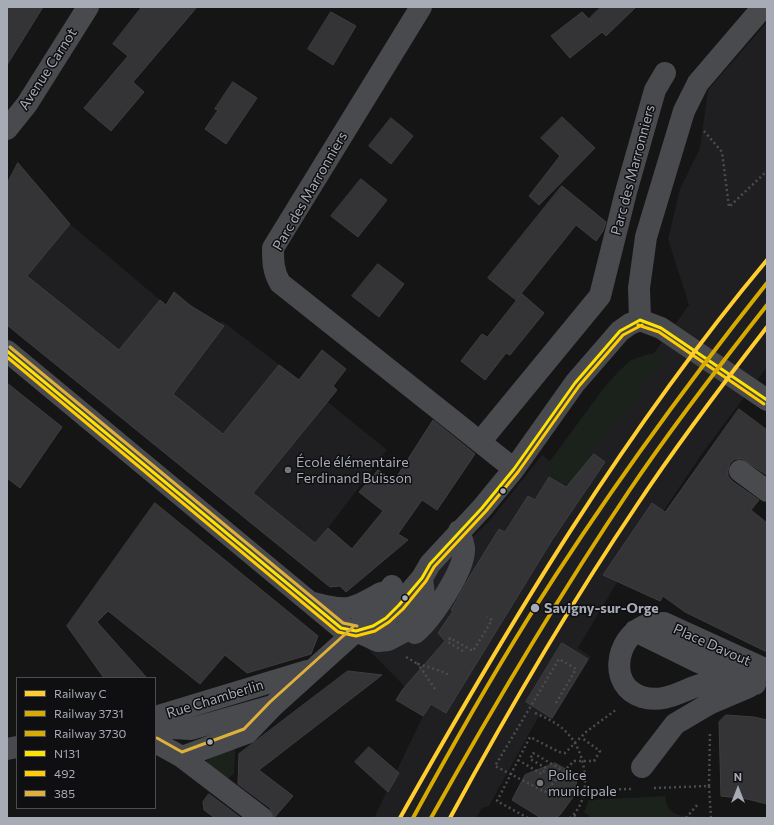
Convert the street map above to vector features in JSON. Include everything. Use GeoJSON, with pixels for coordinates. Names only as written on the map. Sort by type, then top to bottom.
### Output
{"type":"FeatureCollection","features":[{"type":"Feature","properties":{"kind":"street","name":"Avenue Carnot"},"geometry":{"type":"LineString","coordinates":[[7,129],[27,104],[88,7]]}},
{"type":"Feature","properties":{"kind":"street","name":"Parc des Marronniers"},"geometry":{"type":"LineString","coordinates":[[421,7],[273,248],[275,274],[280,283],[514,469]]}},
{"type":"Feature","properties":{"kind":"street"},"geometry":{"type":"LineString","coordinates":[[640,320],[639,288],[646,237],[679,132],[684,111],[698,83],[763,7]]}},
{"type":"Feature","properties":{"kind":"street","name":"Parc des Marronniers"},"geometry":{"type":"LineString","coordinates":[[480,442],[600,296],[626,192],[655,90],[665,73]]}},
{"type":"Feature","properties":{"kind":"street"},"geometry":{"type":"LineString","coordinates":[[7,351],[154,474],[313,603],[341,628],[356,631],[372,626],[386,618],[514,469],[575,384],[620,331],[630,324],[640,320],[661,328],[767,400]]}},
{"type":"Feature","properties":{"kind":"street"},"geometry":{"type":"LineString","coordinates":[[740,471],[767,491]]}},
{"type":"Feature","properties":{"kind":"street"},"geometry":{"type":"LineString","coordinates":[[356,631],[374,647],[398,646],[423,626],[444,598],[462,562],[464,549],[459,532]]}},
{"type":"Feature","properties":{"kind":"street"},"geometry":{"type":"LineString","coordinates":[[313,603],[344,609],[357,607],[392,586],[426,571]]}},
{"type":"Feature","properties":{"kind":"street"},"geometry":{"type":"LineString","coordinates":[[356,631],[392,586]]}},
{"type":"Feature","properties":{"kind":"street","name":"Rue Chamberlin"},"geometry":{"type":"LineString","coordinates":[[156,717],[314,669],[356,631]]}},
{"type":"Feature","properties":{"kind":"street","name":"Place Davout"},"geometry":{"type":"LineString","coordinates":[[635,631],[696,661],[763,678],[712,682],[666,698],[651,699],[640,696],[624,685],[620,674],[621,649],[635,631]]}},
{"type":"Feature","properties":{"kind":"street"},"geometry":{"type":"LineString","coordinates":[[182,757],[247,733],[273,706],[314,669]]}},
{"type":"Feature","properties":{"kind":"street"},"geometry":{"type":"LineString","coordinates":[[642,767],[675,724],[710,704],[763,678]]}},
{"type":"Feature","properties":{"kind":"street"},"geometry":{"type":"LineString","coordinates":[[156,727],[191,729],[273,706]]}},
{"type":"Feature","properties":{"kind":"street"},"geometry":{"type":"LineString","coordinates":[[156,743],[182,757],[262,818]]}},
{"type":"Feature","properties":{"kind":"path"},"geometry":{"type":"LineString","coordinates":[[703,130],[722,152],[729,207],[767,171]]}},
{"type":"Feature","properties":{"kind":"path"},"geometry":{"type":"LineString","coordinates":[[463,652],[448,642],[450,638],[473,651],[492,620],[487,617]]}},
{"type":"Feature","properties":{"kind":"path"},"geometry":{"type":"LineString","coordinates":[[404,655],[418,664],[449,675]]}},
{"type":"Feature","properties":{"kind":"path"},"geometry":{"type":"LineString","coordinates":[[556,703],[576,669],[559,659],[496,766],[545,792],[574,761],[594,761],[600,751],[582,738]]}},
{"type":"Feature","properties":{"kind":"path"},"geometry":{"type":"LineString","coordinates":[[418,664],[435,689]]}},
{"type":"Feature","properties":{"kind":"path"},"geometry":{"type":"LineString","coordinates":[[528,818],[497,801],[530,737],[559,752],[565,753],[582,738],[586,732],[626,703],[640,696]]}},
{"type":"Feature","properties":{"kind":"path"},"geometry":{"type":"LineString","coordinates":[[710,704],[711,818]]}},
{"type":"Feature","properties":{"kind":"path"},"geometry":{"type":"LineString","coordinates":[[535,713],[560,726],[576,743],[579,750],[585,778],[584,790],[574,814],[570,818]]}},
{"type":"Feature","properties":{"kind":"path"},"geometry":{"type":"LineString","coordinates":[[518,760],[542,774],[546,768],[530,759],[533,754],[564,771]]}},
{"type":"Feature","properties":{"kind":"path"},"geometry":{"type":"LineString","coordinates":[[647,788],[710,786]]}},
{"type":"Feature","properties":{"kind":"path"},"geometry":{"type":"LineString","coordinates":[[584,790],[639,788]]}},
{"type":"Feature","properties":{"kind":"path"},"geometry":{"type":"LineString","coordinates":[[686,818],[698,804]]}},
{"type":"Feature","properties":{"kind":"path"},"geometry":{"type":"LineString","coordinates":[[574,814],[578,818]]}},
{"type":"Feature","properties":{"kind":"shaded area"},"geometry":{"type":"Polygon","coordinates":[[[767,22],[767,367],[701,455],[626,567],[578,648],[591,657],[552,720],[540,714],[489,806],[482,808],[476,818],[374,818],[423,716],[400,702],[408,690],[363,644],[491,519],[542,455],[566,474],[689,305],[668,239],[680,189],[700,148],[708,90],[767,22]]]}},
{"type":"Feature","properties":{"kind":"shaded area"},"geometry":{"type":"Polygon","coordinates":[[[18,163],[70,224],[166,305],[174,292],[191,306],[220,324],[222,321],[323,398],[387,450],[328,528],[299,562],[7,325],[7,184],[18,163]]]}},
{"type":"Feature","properties":{"kind":"shaded area"},"geometry":{"type":"Polygon","coordinates":[[[649,354],[667,355],[580,470],[566,487],[549,477],[545,468],[603,389],[631,360],[649,354]]]}},
{"type":"Feature","properties":{"kind":"shaded area"},"geometry":{"type":"Polygon","coordinates":[[[234,748],[234,774],[227,779],[205,764],[207,760],[234,748]]]}},
{"type":"Feature","properties":{"kind":"shaded area"},"geometry":{"type":"Polygon","coordinates":[[[665,796],[670,810],[675,814],[704,818],[592,818],[584,812],[589,800],[665,796]]]}},
{"type":"Feature","properties":{"kind":"building"},"geometry":{"type":"Polygon","coordinates":[[[7,7],[43,7],[7,65],[7,7]]]}},
{"type":"Feature","properties":{"kind":"building"},"geometry":{"type":"Polygon","coordinates":[[[142,7],[197,7],[133,82],[144,92],[111,131],[84,108],[128,56],[113,44],[142,7]]]}},
{"type":"Feature","properties":{"kind":"building"},"geometry":{"type":"Polygon","coordinates":[[[601,7],[636,7],[606,36],[602,32],[570,58],[551,36],[582,12],[589,19],[601,7]]]}},
{"type":"Feature","properties":{"kind":"building"},"geometry":{"type":"Polygon","coordinates":[[[331,12],[356,26],[333,65],[308,49],[331,12]]]}},
{"type":"Feature","properties":{"kind":"building"},"geometry":{"type":"Polygon","coordinates":[[[233,82],[257,98],[226,144],[205,129],[218,110],[215,109],[233,82]]]}},
{"type":"Feature","properties":{"kind":"building"},"geometry":{"type":"Polygon","coordinates":[[[562,117],[595,148],[539,205],[529,196],[560,156],[541,138],[562,117]]]}},
{"type":"Feature","properties":{"kind":"building"},"geometry":{"type":"Polygon","coordinates":[[[391,118],[413,136],[391,164],[369,146],[391,118]]]}},
{"type":"Feature","properties":{"kind":"building"},"geometry":{"type":"Polygon","coordinates":[[[18,163],[70,224],[27,276],[119,350],[160,300],[166,305],[174,292],[191,306],[224,326],[173,394],[223,434],[279,365],[299,380],[322,350],[346,369],[333,386],[337,390],[253,493],[315,543],[328,528],[352,549],[383,511],[359,492],[378,470],[394,481],[433,420],[475,454],[437,510],[422,500],[398,534],[408,540],[346,592],[340,586],[330,587],[7,325],[7,184],[18,163]]]}},
{"type":"Feature","properties":{"kind":"building"},"geometry":{"type":"Polygon","coordinates":[[[361,179],[387,200],[358,237],[331,216],[361,179]]]}},
{"type":"Feature","properties":{"kind":"building"},"geometry":{"type":"Polygon","coordinates":[[[562,186],[606,222],[603,231],[596,241],[576,225],[516,300],[488,278],[562,186]]]}},
{"type":"Feature","properties":{"kind":"building"},"geometry":{"type":"Polygon","coordinates":[[[378,264],[404,284],[379,317],[352,296],[378,264]]]}},
{"type":"Feature","properties":{"kind":"building"},"geometry":{"type":"Polygon","coordinates":[[[522,294],[544,313],[510,355],[506,353],[485,380],[461,361],[482,334],[487,337],[522,294]]]}},
{"type":"Feature","properties":{"kind":"building"},"geometry":{"type":"Polygon","coordinates":[[[7,383],[62,427],[20,488],[7,478],[7,383]]]}},
{"type":"Feature","properties":{"kind":"building"},"geometry":{"type":"Polygon","coordinates":[[[739,409],[767,430],[767,475],[742,459],[735,459],[730,463],[728,476],[732,481],[759,500],[751,510],[767,523],[767,652],[685,612],[663,596],[660,601],[603,575],[652,503],[665,512],[739,409]]]}},
{"type":"Feature","properties":{"kind":"building"},"geometry":{"type":"Polygon","coordinates":[[[594,454],[605,462],[552,540],[446,713],[431,704],[423,716],[396,700],[403,689],[445,641],[438,633],[453,611],[451,610],[470,576],[499,529],[505,532],[528,496],[535,500],[549,477],[566,487],[594,454]]]}},
{"type":"Feature","properties":{"kind":"building"},"geometry":{"type":"Polygon","coordinates":[[[155,503],[318,636],[311,654],[247,673],[225,655],[200,684],[108,611],[97,622],[146,677],[103,677],[67,626],[155,503]]]}},
{"type":"Feature","properties":{"kind":"building"},"geometry":{"type":"Polygon","coordinates":[[[562,643],[588,659],[552,718],[526,702],[562,643]]]}},
{"type":"Feature","properties":{"kind":"building"},"geometry":{"type":"Polygon","coordinates":[[[348,671],[382,675],[259,770],[293,796],[274,818],[270,808],[238,784],[239,754],[348,671]]]}},
{"type":"Feature","properties":{"kind":"building"},"geometry":{"type":"Polygon","coordinates":[[[726,715],[754,717],[767,720],[767,804],[747,799],[721,796],[719,722],[726,715]]]}},
{"type":"Feature","properties":{"kind":"building"},"geometry":{"type":"Polygon","coordinates":[[[369,747],[399,773],[388,792],[355,762],[369,747]]]}},
{"type":"Feature","properties":{"kind":"building","name":"Police municipale"},"geometry":{"type":"Polygon","coordinates":[[[555,763],[578,776],[573,797],[560,815],[555,818],[541,818],[512,800],[525,775],[555,763]]]}},
{"type":"Feature","properties":{"kind":"building"},"geometry":{"type":"Polygon","coordinates":[[[209,794],[241,818],[215,818],[204,810],[203,802],[209,794]]]}},
{"type":"Feature","properties":{"kind":"rail line","name":"C"},"geometry":{"type":"LineString","coordinates":[[400,818],[483,673],[571,530],[665,392],[715,325],[767,260]]}},
{"type":"Feature","properties":{"kind":"rail line","name":"3730"},"geometry":{"type":"LineString","coordinates":[[413,818],[484,692],[529,617],[585,531],[704,364],[767,283]]}},
{"type":"Feature","properties":{"kind":"rail line","name":"3731"},"geometry":{"type":"LineString","coordinates":[[431,818],[527,653],[603,531],[645,467],[679,420],[767,305]]}},
{"type":"Feature","properties":{"kind":"rail line","name":"C"},"geometry":{"type":"LineString","coordinates":[[450,818],[494,738],[587,581],[684,437],[767,327]]}},
{"type":"Feature","properties":{"kind":"transit line","name":"N131"},"geometry":{"type":"LineString","coordinates":[[640,320],[661,328],[767,400]]}},
{"type":"Feature","properties":{"kind":"transit line","name":"N131"},"geometry":{"type":"LineString","coordinates":[[7,351],[341,628],[356,631],[373,626],[386,618],[399,605],[422,578],[430,564],[482,508],[514,469],[575,383],[620,331],[640,320]]}},
{"type":"Feature","properties":{"kind":"transit line","name":"492"},"geometry":{"type":"LineString","coordinates":[[638,325],[659,332],[764,404]]}},
{"type":"Feature","properties":{"kind":"transit line","name":"492"},"geometry":{"type":"LineString","coordinates":[[7,357],[338,632],[356,636],[375,631],[389,622],[403,609],[426,581],[434,567],[486,511],[518,472],[579,386],[623,335],[642,325]]}},
{"type":"Feature","properties":{"kind":"transit line","name":"385"},"geometry":{"type":"LineString","coordinates":[[10,347],[343,623],[357,626]]}},
{"type":"Feature","properties":{"kind":"transit line","name":"385"},"geometry":{"type":"LineString","coordinates":[[157,738],[182,752],[244,729],[270,702],[353,627]]}},
{"type":"Feature","properties":{"kind":"place","name":"École élémentaire Ferdinand Buisson"},"geometry":{"type":"Point","coordinates":[288,470]}},
{"type":"Feature","properties":{"kind":"place","name":"Savigny-sur-Orge"},"geometry":{"type":"Point","coordinates":[535,608]}},
{"type":"Feature","properties":{"kind":"place","name":"Police municipale"},"geometry":{"type":"Point","coordinates":[540,783]}}]}
